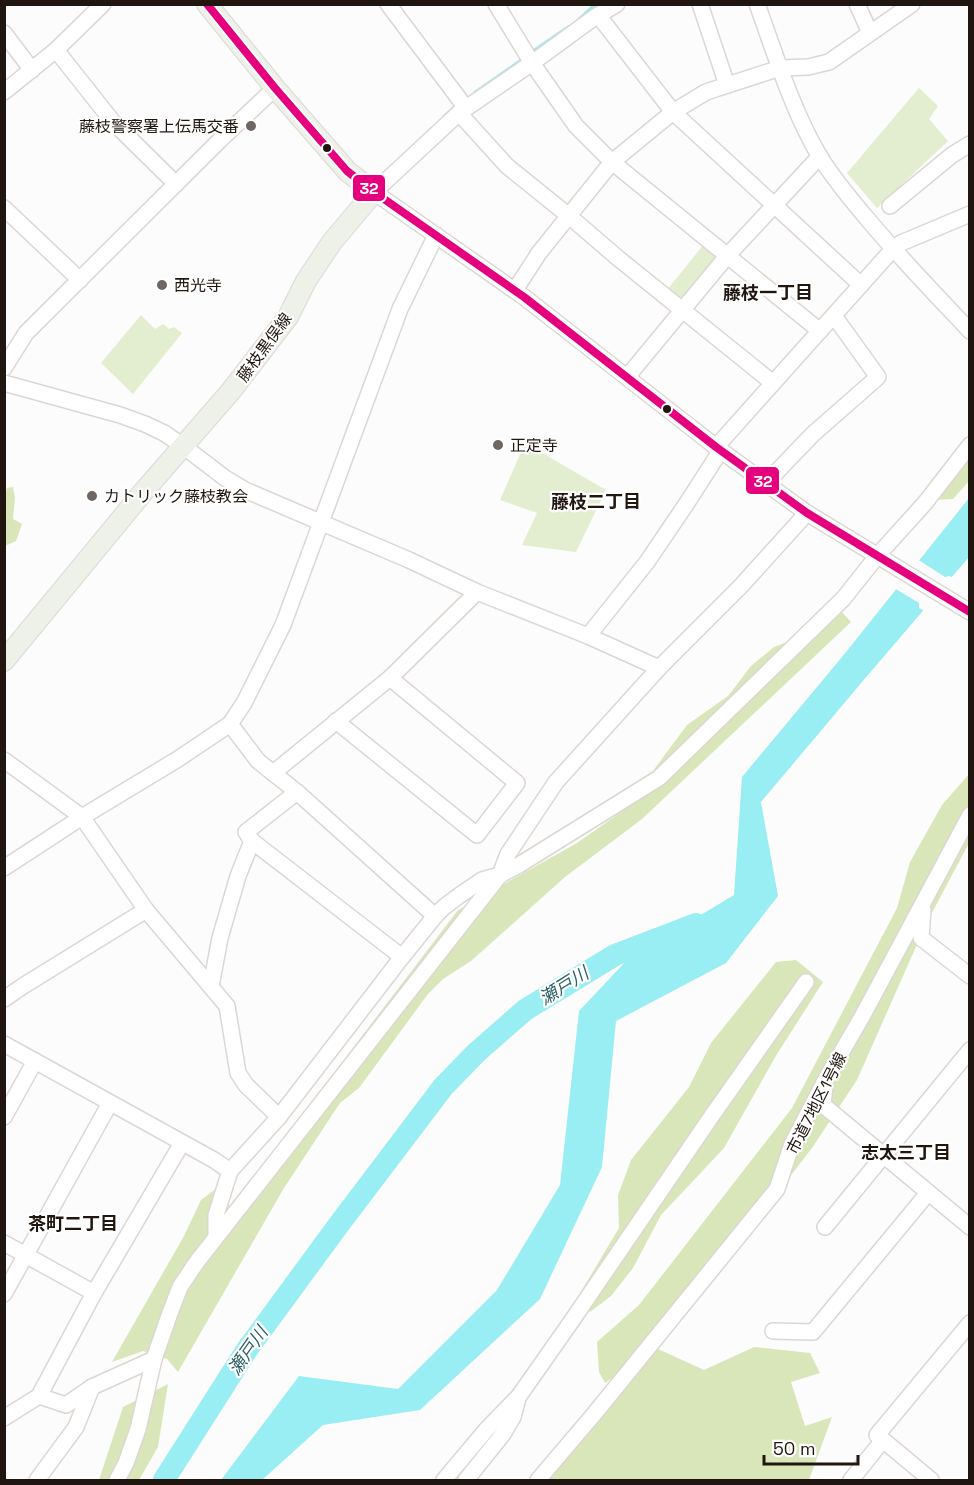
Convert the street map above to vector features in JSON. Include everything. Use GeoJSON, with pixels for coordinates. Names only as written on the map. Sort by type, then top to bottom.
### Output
{"type":"FeatureCollection","features":[{"type":"Feature","properties":{"kind":"main road"},"geometry":{"type":"LineString","coordinates":[[207,4],[275,88],[347,171],[374,192]]}},
{"type":"Feature","properties":{"kind":"main road","name":"藤枝黒俣線"},"geometry":{"type":"LineString","coordinates":[[4,661],[144,491],[231,391],[288,317],[306,281],[332,242],[374,192]]}},
{"type":"Feature","properties":{"kind":"street"},"geometry":{"type":"LineString","coordinates":[[4,92],[56,50],[103,4]]}},
{"type":"Feature","properties":{"kind":"street"},"geometry":{"type":"LineString","coordinates":[[388,4],[462,111],[507,166],[773,383]]}},
{"type":"Feature","properties":{"kind":"street"},"geometry":{"type":"LineString","coordinates":[[496,4],[532,63],[576,126],[612,162],[820,331]]}},
{"type":"Feature","properties":{"kind":"street"},"geometry":{"type":"LineString","coordinates":[[617,4],[462,111],[374,192],[515,290],[718,448],[807,513],[969,612]]}},
{"type":"Feature","properties":{"kind":"street"},"geometry":{"type":"LineString","coordinates":[[700,4],[727,85]]}},
{"type":"Feature","properties":{"kind":"street"},"geometry":{"type":"LineString","coordinates":[[757,4],[801,119],[839,186],[969,317]]}},
{"type":"Feature","properties":{"kind":"street"},"geometry":{"type":"LineString","coordinates":[[857,4],[870,33]]}},
{"type":"Feature","properties":{"kind":"street"},"geometry":{"type":"LineString","coordinates":[[515,290],[539,253],[612,162],[673,112],[706,92],[780,68],[808,67],[829,62],[912,4]]}},
{"type":"Feature","properties":{"kind":"street"},"geometry":{"type":"LineString","coordinates":[[598,15],[673,112],[861,285]]}},
{"type":"Feature","properties":{"kind":"street"},"geometry":{"type":"LineString","coordinates":[[4,33],[32,70]]}},
{"type":"Feature","properties":{"kind":"street"},"geometry":{"type":"LineString","coordinates":[[56,50],[113,122],[176,184]]}},
{"type":"Feature","properties":{"kind":"street"},"geometry":{"type":"LineString","coordinates":[[4,368],[26,333],[275,88]]}},
{"type":"Feature","properties":{"kind":"street"},"geometry":{"type":"LineString","coordinates":[[890,206],[952,155],[969,144]]}},
{"type":"Feature","properties":{"kind":"street"},"geometry":{"type":"LineString","coordinates":[[627,377],[728,255],[820,156]]}},
{"type":"Feature","properties":{"kind":"street"},"geometry":{"type":"LineString","coordinates":[[4,208],[80,280]]}},
{"type":"Feature","properties":{"kind":"street"},"geometry":{"type":"LineString","coordinates":[[588,636],[647,562],[687,503],[718,448],[861,285],[897,246],[969,214]]}},
{"type":"Feature","properties":{"kind":"street"},"geometry":{"type":"LineString","coordinates":[[4,868],[230,724],[283,625],[400,309],[436,235]]}},
{"type":"Feature","properties":{"kind":"street"},"geometry":{"type":"LineString","coordinates":[[897,246],[969,331]]}},
{"type":"Feature","properties":{"kind":"street"},"geometry":{"type":"LineString","coordinates":[[766,483],[813,435],[878,378],[834,316]]}},
{"type":"Feature","properties":{"kind":"street"},"geometry":{"type":"LineString","coordinates":[[4,383],[145,424],[164,433],[245,490],[409,560],[477,592],[588,636],[660,668]]}},
{"type":"Feature","properties":{"kind":"street"},"geometry":{"type":"LineString","coordinates":[[216,1237],[216,1215],[230,1171],[279,1117],[435,916],[482,880],[500,875],[519,865],[659,778],[884,559],[969,445]]}},
{"type":"Feature","properties":{"kind":"street"},"geometry":{"type":"LineString","coordinates":[[117,1480],[126,1463],[138,1429],[154,1359],[180,1287],[196,1263],[500,875],[508,854],[556,782],[807,513]]}},
{"type":"Feature","properties":{"kind":"street"},"geometry":{"type":"LineString","coordinates":[[273,773],[390,678],[477,592]]}},
{"type":"Feature","properties":{"kind":"street"},"geometry":{"type":"LineString","coordinates":[[336,721],[477,835],[518,783],[390,678]]}},
{"type":"Feature","properties":{"kind":"street"},"geometry":{"type":"LineString","coordinates":[[230,724],[258,761],[297,792],[435,916]]}},
{"type":"Feature","properties":{"kind":"street"},"geometry":{"type":"LineString","coordinates":[[4,760],[82,817],[147,910],[227,1006],[238,1073],[246,1085],[279,1117]]}},
{"type":"Feature","properties":{"kind":"street"},"geometry":{"type":"LineString","coordinates":[[297,792],[246,832],[252,841],[402,957]]}},
{"type":"Feature","properties":{"kind":"street","name":"市道7地区1号線"},"geometry":{"type":"LineString","coordinates":[[538,1480],[777,1189],[792,1144],[969,815]]}},
{"type":"Feature","properties":{"kind":"street"},"geometry":{"type":"LineString","coordinates":[[211,986],[220,938],[238,876],[252,841]]}},
{"type":"Feature","properties":{"kind":"street"},"geometry":{"type":"LineString","coordinates":[[923,903],[921,938],[969,976]]}},
{"type":"Feature","properties":{"kind":"street"},"geometry":{"type":"LineString","coordinates":[[4,999],[147,910]]}},
{"type":"Feature","properties":{"kind":"street"},"geometry":{"type":"LineString","coordinates":[[444,1480],[519,1395],[806,982]]}},
{"type":"Feature","properties":{"kind":"street"},"geometry":{"type":"LineString","coordinates":[[4,1044],[230,1171]]}},
{"type":"Feature","properties":{"kind":"street"},"geometry":{"type":"LineString","coordinates":[[825,1227],[969,1050]]}},
{"type":"Feature","properties":{"kind":"street"},"geometry":{"type":"LineString","coordinates":[[4,1117],[35,1061]]}},
{"type":"Feature","properties":{"kind":"street"},"geometry":{"type":"LineString","coordinates":[[826,1079],[823,1105],[969,1227]]}},
{"type":"Feature","properties":{"kind":"street"},"geometry":{"type":"LineString","coordinates":[[4,1294],[110,1103]]}},
{"type":"Feature","properties":{"kind":"street"},"geometry":{"type":"LineString","coordinates":[[4,1418],[39,1396],[94,1293],[182,1143]]}},
{"type":"Feature","properties":{"kind":"street"},"geometry":{"type":"LineString","coordinates":[[773,1331],[813,1332],[928,1193]]}},
{"type":"Feature","properties":{"kind":"street"},"geometry":{"type":"LineString","coordinates":[[4,1243],[94,1293]]}},
{"type":"Feature","properties":{"kind":"street"},"geometry":{"type":"LineString","coordinates":[[931,1480],[877,1435],[969,1324]]}},
{"type":"Feature","properties":{"kind":"street"},"geometry":{"type":"LineString","coordinates":[[39,1396],[66,1405],[92,1387],[154,1359]]}},
{"type":"Feature","properties":{"kind":"street"},"geometry":{"type":"LineString","coordinates":[[37,1480],[76,1427],[92,1387]]}},
{"type":"Feature","properties":{"kind":"street"},"geometry":{"type":"LineString","coordinates":[[466,1480],[503,1434],[513,1417],[519,1395]]}},
{"type":"Feature","properties":{"kind":"street"},"geometry":{"type":"LineString","coordinates":[[851,1480],[883,1440]]}},
{"type":"Feature","properties":{"kind":"green space"},"geometry":{"type":"Polygon","coordinates":[[[919,88],[938,106],[929,119],[948,141],[877,208],[847,173],[919,88]]]}},
{"type":"Feature","properties":{"kind":"green space"},"geometry":{"type":"Polygon","coordinates":[[[704,244],[720,255],[681,300],[668,289],[704,244]]]}},
{"type":"Feature","properties":{"kind":"green space"},"geometry":{"type":"Polygon","coordinates":[[[141,315],[155,329],[163,324],[169,329],[174,327],[182,333],[133,394],[101,363],[141,315]]]}},
{"type":"Feature","properties":{"kind":"green space"},"geometry":{"type":"Polygon","coordinates":[[[525,443],[606,490],[576,552],[522,545],[537,513],[500,500],[525,443]]]}},
{"type":"Feature","properties":{"kind":"green space"},"geometry":{"type":"Polygon","coordinates":[[[969,456],[969,481],[953,499],[935,500],[969,456]]]}},
{"type":"Feature","properties":{"kind":"green space"},"geometry":{"type":"Polygon","coordinates":[[[13,487],[15,498],[13,519],[22,524],[16,541],[5,546],[5,495],[7,488],[13,487]]]}},
{"type":"Feature","properties":{"kind":"green space"},"geometry":{"type":"Polygon","coordinates":[[[840,610],[851,622],[642,819],[565,877],[471,961],[443,979],[428,994],[359,1088],[340,1103],[284,1188],[178,1372],[167,1359],[143,1351],[112,1362],[184,1236],[201,1200],[217,1188],[231,1208],[458,910],[577,843],[624,810],[687,725],[728,696],[751,666],[774,647],[795,639],[840,610]]]}},
{"type":"Feature","properties":{"kind":"green space"},"geometry":{"type":"Polygon","coordinates":[[[969,774],[969,843],[926,924],[857,1080],[812,1148],[660,1345],[605,1383],[599,1372],[597,1342],[639,1305],[792,1108],[897,908],[910,862],[942,805],[969,774]]]}},
{"type":"Feature","properties":{"kind":"green space"},"geometry":{"type":"Polygon","coordinates":[[[796,960],[823,982],[777,1054],[724,1148],[661,1215],[633,1268],[611,1296],[590,1312],[579,1295],[619,1228],[618,1195],[631,1160],[689,1087],[711,1043],[776,962],[796,960]]]}},
{"type":"Feature","properties":{"kind":"green space"},"geometry":{"type":"Polygon","coordinates":[[[754,1347],[810,1353],[820,1373],[791,1382],[805,1426],[832,1417],[809,1480],[548,1480],[648,1358],[658,1349],[704,1370],[754,1347]]]}},
{"type":"Feature","properties":{"kind":"green space"},"geometry":{"type":"Polygon","coordinates":[[[168,1384],[158,1447],[139,1480],[99,1480],[123,1407],[168,1384]]]}},
{"type":"Feature","properties":{"kind":"water"},"geometry":{"type":"Polygon","coordinates":[[[969,498],[969,557],[761,802],[778,896],[726,963],[616,1021],[602,1167],[540,1299],[420,1410],[323,1425],[262,1480],[221,1480],[299,1376],[398,1389],[497,1290],[560,1185],[579,1011],[629,958],[734,895],[742,777],[842,657],[969,498]]]}},
{"type":"Feature","properties":{"kind":"pier"},"geometry":{"type":"Polygon","coordinates":[[[917,559],[945,577],[952,577],[954,582],[929,609],[924,611],[919,608],[919,603],[894,588],[917,559]]]}},
{"type":"Feature","properties":{"kind":"waterway"},"geometry":{"type":"LineString","coordinates":[[580,19],[596,4]]}},
{"type":"Feature","properties":{"kind":"waterway"},"geometry":{"type":"LineString","coordinates":[[531,53],[569,27]]}},
{"type":"Feature","properties":{"kind":"waterway"},"geometry":{"type":"LineString","coordinates":[[475,93],[525,58]]}},
{"type":"Feature","properties":{"kind":"waterway"},"geometry":{"type":"LineString","coordinates":[[444,117],[456,106]]}},
{"type":"Feature","properties":{"kind":"waterway","name":"瀬戸川"},"geometry":{"type":"LineString","coordinates":[[164,1480],[246,1351],[443,1087],[476,1053],[525,1010],[615,955],[696,924]]}},
{"type":"Feature","properties":{"kind":"transit line","name":"32"},"geometry":{"type":"LineString","coordinates":[[207,4],[275,88],[347,171],[524,297],[716,447],[807,513],[970,612]]}},
{"type":"Feature","properties":{"kind":"place","name":"藤枝警察署上伝馬交番"},"geometry":{"type":"Point","coordinates":[251,126]}},
{"type":"Feature","properties":{"kind":"place","name":"西光寺"},"geometry":{"type":"Point","coordinates":[162,285]}},
{"type":"Feature","properties":{"kind":"place","name":"正定寺"},"geometry":{"type":"Point","coordinates":[498,445]}},
{"type":"Feature","properties":{"kind":"place","name":"カトリック藤枝教会"},"geometry":{"type":"Point","coordinates":[92,496]}},
{"type":"Feature","properties":{"kind":"district","name":"藤枝一丁目"},"geometry":{"type":"Point","coordinates":[768,293]}},
{"type":"Feature","properties":{"kind":"district","name":"藤枝二丁目"},"geometry":{"type":"Point","coordinates":[596,502]}},
{"type":"Feature","properties":{"kind":"district","name":"志太三丁目"},"geometry":{"type":"Point","coordinates":[906,1153]}},
{"type":"Feature","properties":{"kind":"district","name":"茶町二丁目"},"geometry":{"type":"Point","coordinates":[73,1224]}}]}
